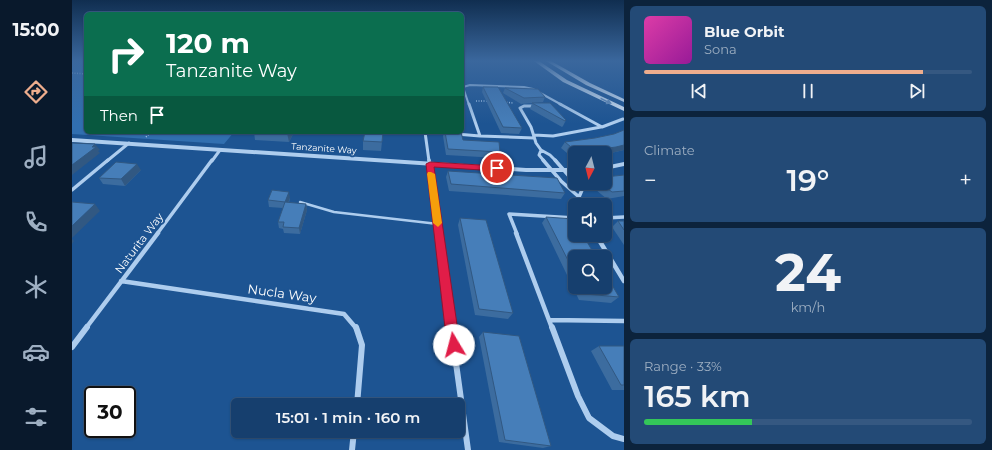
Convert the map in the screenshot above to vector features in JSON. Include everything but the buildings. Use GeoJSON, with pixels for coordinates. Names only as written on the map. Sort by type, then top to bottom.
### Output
{"type":"FeatureCollection","features":[{"type":"Feature","properties":{"kind":"main road"},"geometry":{"type":"LineString","coordinates":[[567,82],[624,109]]}},
{"type":"Feature","properties":{"kind":"main road"},"geometry":{"type":"LineString","coordinates":[[585,82],[624,101]]}},
{"type":"Feature","properties":{"kind":"street"},"geometry":{"type":"LineString","coordinates":[[464,87],[470,85],[524,87],[534,89],[602,126]]}},
{"type":"Feature","properties":{"kind":"street"},"geometry":{"type":"LineString","coordinates":[[464,90],[480,136]]}},
{"type":"Feature","properties":{"kind":"street"},"geometry":{"type":"LineString","coordinates":[[553,105],[560,104]]}},
{"type":"Feature","properties":{"kind":"street"},"geometry":{"type":"LineString","coordinates":[[539,106],[524,106],[520,108],[531,127],[534,137],[541,150],[550,155],[568,175]]}},
{"type":"Feature","properties":{"kind":"street"},"geometry":{"type":"LineString","coordinates":[[449,134],[480,136],[553,136],[602,126],[623,119]]}},
{"type":"Feature","properties":{"kind":"street"},"geometry":{"type":"LineString","coordinates":[[425,134],[468,450]]}},
{"type":"Feature","properties":{"kind":"street","name":"Tanzanite Way"},"geometry":{"type":"LineString","coordinates":[[72,140],[526,170],[568,170]]}},
{"type":"Feature","properties":{"kind":"street"},"geometry":{"type":"LineString","coordinates":[[72,190],[129,143]]}},
{"type":"Feature","properties":{"kind":"street","name":"Naturita Way"},"geometry":{"type":"LineString","coordinates":[[72,347],[220,150]]}},
{"type":"Feature","properties":{"kind":"street"},"geometry":{"type":"LineString","coordinates":[[541,150],[539,155],[569,190],[579,196],[582,190]]}},
{"type":"Feature","properties":{"kind":"street"},"geometry":{"type":"LineString","coordinates":[[612,167],[624,164]]}},
{"type":"Feature","properties":{"kind":"street"},"geometry":{"type":"LineString","coordinates":[[568,218],[509,214],[578,396],[589,418],[613,436],[624,439]]}},
{"type":"Feature","properties":{"kind":"street"},"geometry":{"type":"LineString","coordinates":[[612,218],[624,217]]}},
{"type":"Feature","properties":{"kind":"street"},"geometry":{"type":"LineString","coordinates":[[600,242],[624,281]]}},
{"type":"Feature","properties":{"kind":"street","name":"Nucla Way"},"geometry":{"type":"LineString","coordinates":[[121,281],[344,314],[356,327],[362,345],[358,398]]}},
{"type":"Feature","properties":{"kind":"street"},"geometry":{"type":"LineString","coordinates":[[549,320],[624,321]]}},
{"type":"Feature","properties":{"kind":"street"},"geometry":{"type":"LineString","coordinates":[[352,450],[353,438]]}},
{"type":"Feature","properties":{"kind":"lane"},"geometry":{"type":"LineString","coordinates":[[300,202],[334,212],[438,224]]}},
{"type":"Feature","properties":{"kind":"path"},"geometry":{"type":"LineString","coordinates":[[471,100],[495,102]]}},
{"type":"Feature","properties":{"kind":"path"},"geometry":{"type":"LineString","coordinates":[[503,102],[513,103]]}},
{"type":"Feature","properties":{"kind":"shaded area"},"geometry":{"type":"Polygon","coordinates":[[[72,82],[84,82],[84,134],[232,134],[224,144],[72,134],[72,82]]]}},
{"type":"Feature","properties":{"kind":"slow traffic"},"geometry":{"type":"LineString","coordinates":[[431,174],[438,223]]}},
{"type":"Feature","properties":{"kind":"route"},"geometry":{"type":"LineString","coordinates":[[454,345],[430,164],[497,168]]}}]}
